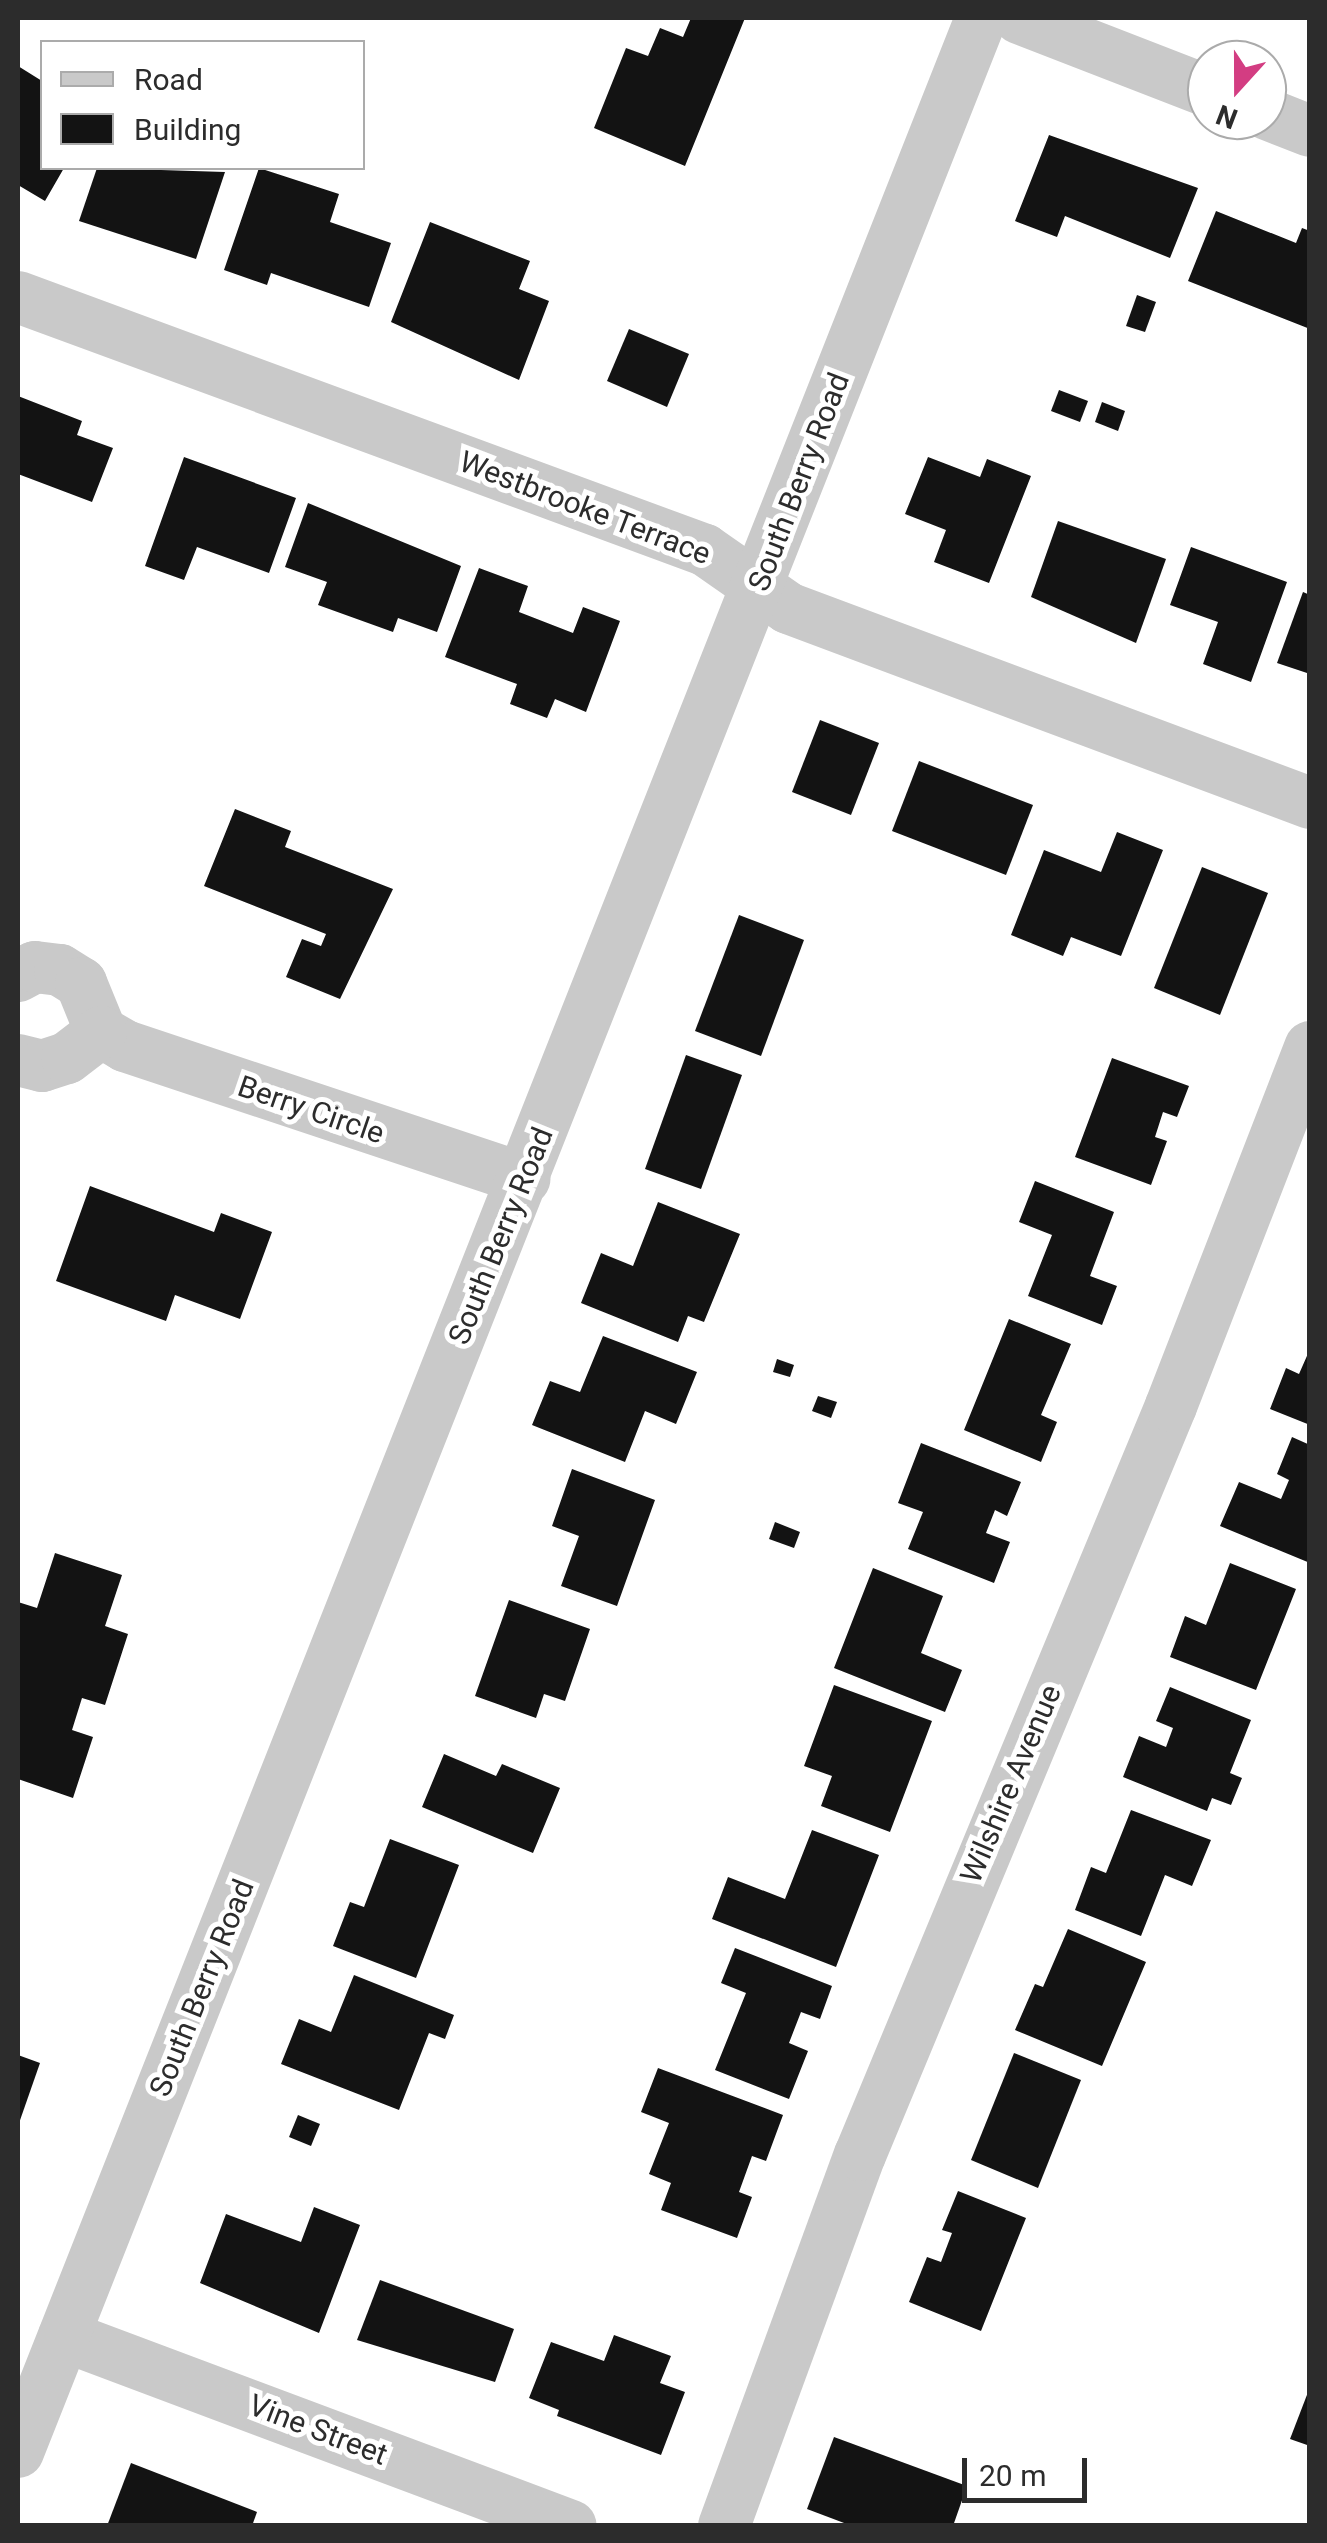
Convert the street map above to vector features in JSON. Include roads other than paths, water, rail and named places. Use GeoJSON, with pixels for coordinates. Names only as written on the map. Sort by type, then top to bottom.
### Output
{"type":"FeatureCollection","features":[{"type":"Feature","properties":{"kind":"street","name":"South Berry Road"},"geometry":{"type":"LineString","coordinates":[[18,2452],[981,18]]}},
{"type":"Feature","properties":{"kind":"street"},"geometry":{"type":"LineString","coordinates":[[1019,18],[1187,83]]}},
{"type":"Feature","properties":{"kind":"street","name":"Westbrooke Terrace"},"geometry":{"type":"LineString","coordinates":[[18,297],[705,550],[760,583],[788,608],[1310,803]]}},
{"type":"Feature","properties":{"kind":"street"},"geometry":{"type":"LineString","coordinates":[[18,976],[34,968],[60,970],[82,983],[101,1032],[67,1058],[42,1066],[18,1060]]}},
{"type":"Feature","properties":{"kind":"street","name":"Berry Circle"},"geometry":{"type":"LineString","coordinates":[[101,1032],[260,1093],[524,1179]]}},
{"type":"Feature","properties":{"kind":"street","name":"Wilshire Avenue"},"geometry":{"type":"LineString","coordinates":[[724,2526],[868,2137],[1171,1406],[1310,1047]]}},
{"type":"Feature","properties":{"kind":"street","name":"Vine Street"},"geometry":{"type":"LineString","coordinates":[[64,2336],[571,2526]]}}]}
